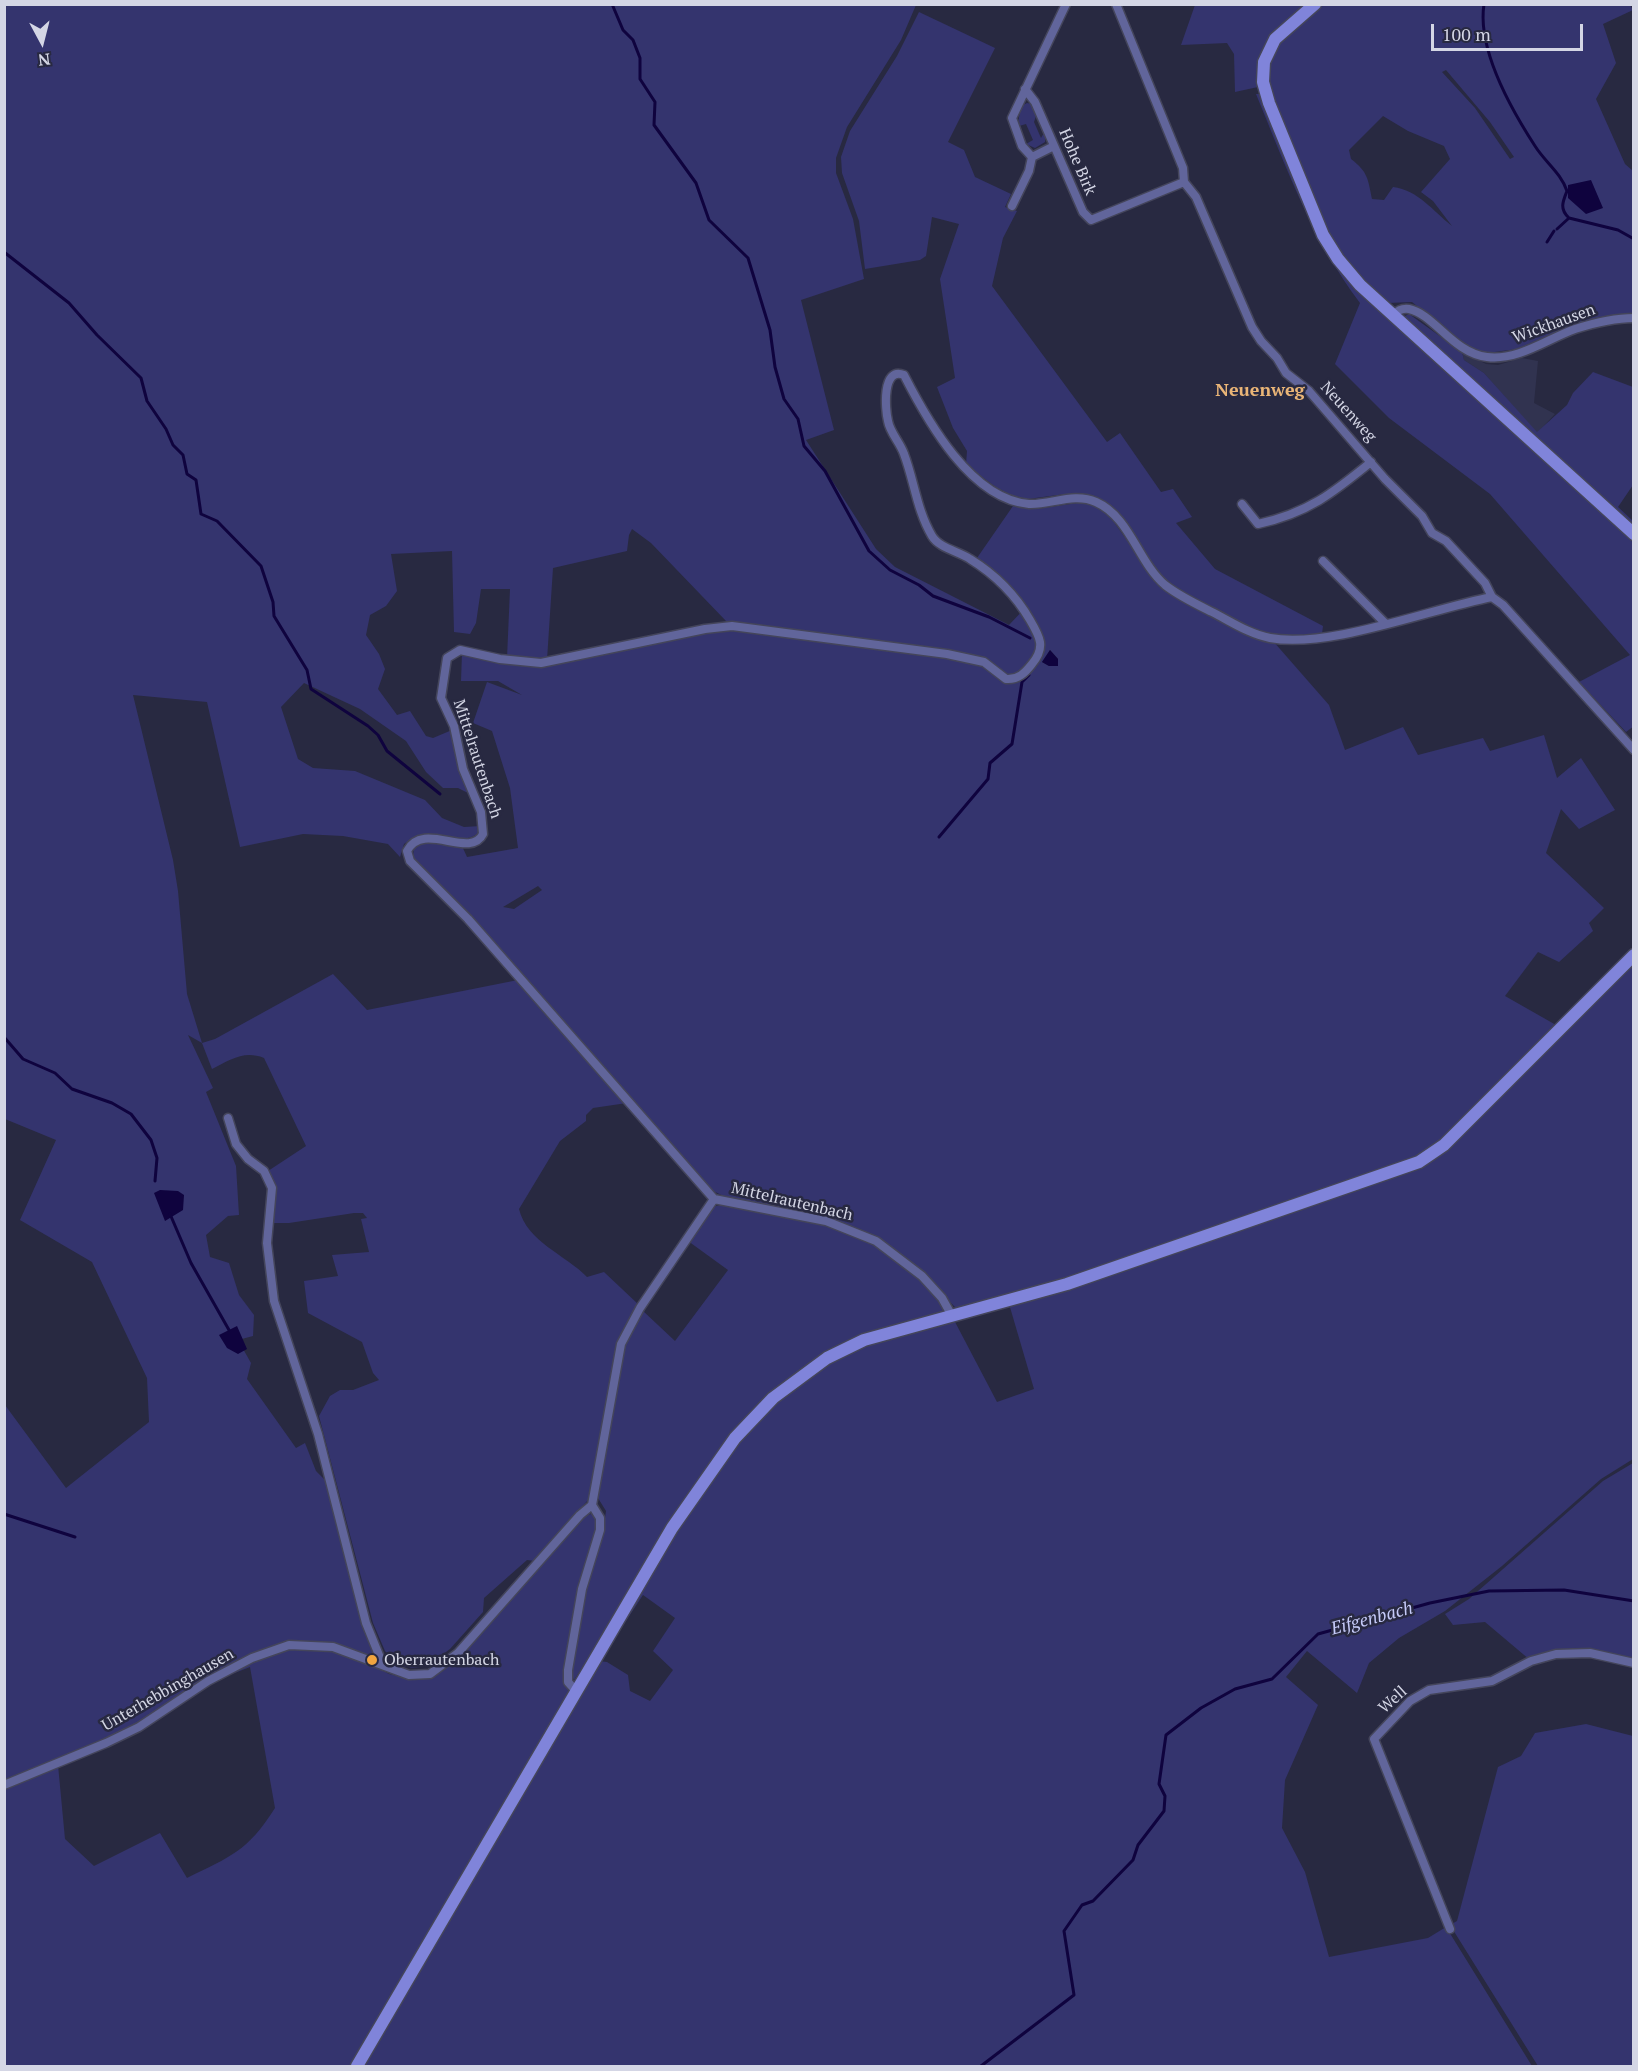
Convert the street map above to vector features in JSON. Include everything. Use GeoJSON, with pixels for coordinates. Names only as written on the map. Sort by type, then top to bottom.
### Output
{"type":"FeatureCollection","features":[{"type":"Feature","properties":{"kind":"main road"},"geometry":{"type":"LineString","coordinates":[[1315,4],[1281,33],[1267,52],[1263,69],[1265,90],[1328,244],[1360,285],[1634,534]]}},
{"type":"Feature","properties":{"kind":"main road"},"geometry":{"type":"LineString","coordinates":[[357,2067],[576,1691],[692,1498],[735,1438],[773,1398],[827,1358],[852,1345],[1067,1284],[1419,1162],[1444,1145],[1634,955]]}},
{"type":"Feature","properties":{"kind":"street"},"geometry":{"type":"LineString","coordinates":[[1032,157],[1022,146],[1012,122],[1025,89],[1066,4]]}},
{"type":"Feature","properties":{"kind":"street","name":"Neuenweg"},"geometry":{"type":"LineString","coordinates":[[1116,4],[1184,168],[1184,182],[1196,197],[1255,332],[1286,373],[1309,391],[1422,516],[1432,532],[1446,541],[1485,583],[1492,597],[1503,605],[1634,750]]}},
{"type":"Feature","properties":{"kind":"street","name":"Hohe Birk"},"geometry":{"type":"LineString","coordinates":[[1025,89],[1035,102],[1083,212],[1091,219],[1184,182]]}},
{"type":"Feature","properties":{"kind":"street"},"geometry":{"type":"LineString","coordinates":[[1032,157],[1054,146]]}},
{"type":"Feature","properties":{"kind":"street"},"geometry":{"type":"LineString","coordinates":[[1012,206],[1029,171],[1032,157]]}},
{"type":"Feature","properties":{"kind":"street","name":"Wickhausen"},"geometry":{"type":"LineString","coordinates":[[1393,315],[1401,309],[1414,311],[1462,348],[1478,355],[1494,357],[1519,353],[1599,322],[1634,318]]}},
{"type":"Feature","properties":{"kind":"street","name":"Mittelrautenbach"},"geometry":{"type":"LineString","coordinates":[[952,1316],[942,1298],[922,1276],[876,1240],[826,1221],[714,1199],[468,919],[408,857],[408,848],[420,840],[470,844],[481,838],[483,834],[481,812],[463,769],[454,726],[441,698],[447,658],[460,650],[500,659],[548,662],[705,629],[732,626],[947,654],[984,662],[1006,679],[1022,675],[1041,650],[1039,633],[1018,598],[973,560],[934,539],[926,525],[904,453],[887,418],[886,389],[890,379],[897,374],[904,375],[952,452],[971,474],[993,492],[1026,503],[1079,499],[1097,502],[1107,509],[1163,583],[1184,597],[1253,633],[1268,638],[1295,640],[1385,623]]}},
{"type":"Feature","properties":{"kind":"street"},"geometry":{"type":"LineString","coordinates":[[1242,504],[1258,524],[1268,522],[1319,503],[1371,462]]}},
{"type":"Feature","properties":{"kind":"street"},"geometry":{"type":"LineString","coordinates":[[1323,561],[1385,623],[1492,597]]}},
{"type":"Feature","properties":{"kind":"street"},"geometry":{"type":"LineString","coordinates":[[228,1118],[236,1144],[248,1159],[264,1171],[272,1188],[267,1243],[274,1301],[318,1434],[366,1623],[384,1665],[409,1675],[420,1676],[438,1670],[458,1653],[580,1515],[592,1505],[621,1344],[640,1308],[714,1199]]}},
{"type":"Feature","properties":{"kind":"street"},"geometry":{"type":"LineString","coordinates":[[576,1691],[568,1682],[568,1671],[580,1599],[600,1530],[600,1518],[592,1505]]}},
{"type":"Feature","properties":{"kind":"street","name":"Unterhebbinghausen"},"geometry":{"type":"LineString","coordinates":[[4,1785],[139,1727],[208,1681],[252,1658],[289,1645],[333,1647],[384,1665]]}},
{"type":"Feature","properties":{"kind":"street","name":"Well"},"geometry":{"type":"LineString","coordinates":[[1450,1929],[1374,1739],[1410,1701],[1429,1690],[1492,1682],[1531,1661],[1556,1654],[1590,1653],[1634,1663]]}},
{"type":"Feature","properties":{"kind":"shaded area"},"geometry":{"type":"Polygon","coordinates":[[[4,5],[916,5],[901,40],[847,127],[836,158],[836,173],[853,219],[864,279],[801,300],[834,430],[806,440],[876,549],[895,567],[1009,625],[1026,607],[977,558],[1013,506],[1037,509],[1084,502],[1106,511],[1151,574],[1169,591],[1252,635],[1273,641],[1329,705],[1345,750],[1403,727],[1418,755],[1483,738],[1490,751],[1544,735],[1557,778],[1581,758],[1615,810],[1579,829],[1561,809],[1546,853],[1604,908],[1589,923],[1593,931],[1559,962],[1538,952],[1505,996],[1556,1025],[1526,1056],[1535,1059],[1633,961],[1633,1459],[1601,1479],[1502,1566],[1445,1611],[1399,1638],[1369,1663],[1357,1693],[1307,1651],[1286,1677],[1318,1705],[1285,1780],[1282,1828],[1305,1872],[1329,1957],[1428,1938],[1446,1927],[1532,2066],[5,2066],[5,1788],[28,1777],[28,1771],[5,1782],[5,1405],[66,1488],[149,1422],[147,1378],[92,1262],[20,1220],[56,1140],[5,1119],[4,5]],[[632,529],[627,551],[553,568],[547,660],[507,658],[510,589],[481,589],[476,623],[470,634],[454,632],[452,551],[391,554],[397,591],[386,606],[370,615],[366,635],[379,654],[385,669],[378,689],[397,715],[410,711],[426,736],[433,738],[452,730],[470,794],[458,788],[443,788],[426,772],[406,741],[360,709],[304,683],[281,707],[298,759],[313,768],[355,771],[425,800],[442,818],[464,827],[481,826],[477,834],[460,839],[413,839],[404,844],[400,857],[388,844],[343,836],[303,834],[240,847],[207,702],[133,695],[173,860],[187,994],[202,1043],[188,1035],[213,1088],[206,1092],[236,1166],[239,1215],[228,1216],[206,1235],[210,1257],[229,1263],[239,1295],[254,1315],[253,1336],[238,1340],[251,1363],[247,1379],[296,1448],[305,1443],[316,1471],[328,1483],[364,1623],[376,1654],[371,1657],[313,1642],[293,1641],[294,1646],[334,1650],[361,1659],[389,1674],[407,1678],[425,1678],[443,1671],[468,1648],[585,1515],[592,1514],[596,1518],[597,1529],[579,1588],[563,1676],[570,1691],[428,1934],[488,1850],[599,1661],[607,1662],[628,1675],[630,1691],[650,1701],[673,1670],[653,1651],[675,1618],[643,1595],[616,1636],[612,1637],[705,1485],[761,1415],[794,1386],[843,1353],[890,1336],[954,1320],[997,1402],[1034,1389],[1007,1297],[956,1308],[906,1258],[861,1231],[827,1219],[734,1201],[711,1190],[470,918],[413,858],[414,846],[427,841],[462,846],[467,857],[518,848],[510,788],[492,731],[473,723],[487,682],[522,695],[498,681],[461,681],[462,653],[500,662],[541,665],[729,628],[950,656],[947,651],[794,633],[726,621],[651,543],[632,529]],[[1050,650],[1042,662],[1049,666],[1058,666],[1058,659],[1050,650]],[[538,886],[503,907],[514,909],[542,890],[538,886]],[[250,1667],[209,1683],[143,1729],[58,1765],[65,1839],[94,1866],[160,1833],[187,1878],[227,1858],[246,1844],[275,1808],[250,1667]]]}},
{"type":"Feature","properties":{"kind":"shaded area"},"geometry":{"type":"Polygon","coordinates":[[[1195,5],[1307,5],[1271,36],[1258,87],[1235,92],[1234,54],[1227,43],[1181,45],[1195,5]]]}},
{"type":"Feature","properties":{"kind":"shaded area"},"geometry":{"type":"Polygon","coordinates":[[[1323,5],[1630,5],[1633,10],[1603,24],[1616,63],[1596,99],[1625,164],[1633,171],[1633,317],[1573,326],[1517,349],[1487,353],[1469,348],[1412,302],[1388,303],[1383,300],[1346,262],[1323,225],[1270,86],[1269,71],[1277,48],[1293,30],[1323,5]],[[1446,70],[1442,72],[1475,108],[1510,159],[1514,157],[1490,122],[1446,70]],[[1383,116],[1349,150],[1351,159],[1366,176],[1372,199],[1384,200],[1393,187],[1402,189],[1425,202],[1452,226],[1433,201],[1421,192],[1450,159],[1444,146],[1408,131],[1383,116]]]}},
{"type":"Feature","properties":{"kind":"shaded area"},"geometry":{"type":"Polygon","coordinates":[[[919,12],[995,48],[948,142],[964,150],[975,177],[1011,194],[1005,207],[1017,211],[1003,238],[992,286],[1107,442],[1120,433],[1161,492],[1173,489],[1192,517],[1176,523],[1215,569],[1323,626],[1322,634],[1283,637],[1255,631],[1185,595],[1164,581],[1129,531],[1090,496],[1065,494],[1028,499],[1014,496],[997,488],[966,465],[967,451],[953,428],[937,387],[955,378],[940,279],[959,224],[932,217],[926,256],[920,260],[865,269],[859,221],[842,173],[841,157],[850,131],[897,56],[919,12]]]}},
{"type":"Feature","properties":{"kind":"shaded area"},"geometry":{"type":"Polygon","coordinates":[[[1256,94],[1261,94],[1321,241],[1301,202],[1256,94]]]}},
{"type":"Feature","properties":{"kind":"shaded area"},"geometry":{"type":"Polygon","coordinates":[[[1027,103],[1033,104],[1037,113],[1034,122],[1041,138],[1045,131],[1045,142],[1035,148],[1026,144],[1033,140],[1026,124],[1019,126],[1018,123],[1021,106],[1027,103]]]}},
{"type":"Feature","properties":{"kind":"shaded area"},"geometry":{"type":"Polygon","coordinates":[[[1591,180],[1603,208],[1586,214],[1568,198],[1568,185],[1591,180]]]}},
{"type":"Feature","properties":{"kind":"shaded area"},"geometry":{"type":"Polygon","coordinates":[[[1321,241],[1470,390],[1633,540],[1634,726],[1626,732],[1579,682],[1630,655],[1490,494],[1389,418],[1335,364],[1360,303],[1321,241]]]}},
{"type":"Feature","properties":{"kind":"shaded area"},"geometry":{"type":"Polygon","coordinates":[[[1409,314],[1462,352],[1464,360],[1484,373],[1537,432],[1567,405],[1573,393],[1593,372],[1633,387],[1633,485],[1618,507],[1633,521],[1633,529],[1405,320],[1405,316],[1409,314]]]}},
{"type":"Feature","properties":{"kind":"shaded area"},"geometry":{"type":"Polygon","coordinates":[[[1462,352],[1486,364],[1498,365],[1522,358],[1538,361],[1534,403],[1555,414],[1537,433],[1484,373],[1464,360],[1462,352]]]}},
{"type":"Feature","properties":{"kind":"shaded area"},"geometry":{"type":"Polygon","coordinates":[[[1050,650],[1058,659],[1058,666],[1049,666],[1042,662],[1050,650]]]}},
{"type":"Feature","properties":{"kind":"shaded area"},"geometry":{"type":"Polygon","coordinates":[[[333,974],[367,1010],[518,980],[627,1103],[593,1108],[586,1115],[586,1121],[560,1141],[519,1209],[530,1230],[548,1247],[587,1277],[604,1272],[639,1305],[618,1344],[591,1492],[588,1500],[535,1561],[527,1560],[484,1598],[483,1612],[450,1649],[427,1666],[413,1668],[398,1665],[385,1651],[373,1623],[319,1416],[330,1396],[340,1390],[353,1390],[379,1380],[373,1373],[362,1342],[308,1313],[304,1281],[338,1276],[332,1255],[369,1252],[361,1219],[367,1218],[363,1213],[354,1213],[289,1223],[272,1223],[275,1189],[268,1171],[306,1146],[264,1058],[244,1056],[231,1059],[212,1069],[202,1043],[215,1039],[333,974]]]}},
{"type":"Feature","properties":{"kind":"shaded area"},"geometry":{"type":"Polygon","coordinates":[[[160,1190],[178,1191],[184,1195],[183,1210],[165,1221],[154,1193],[160,1190]]]}},
{"type":"Feature","properties":{"kind":"shaded area"},"geometry":{"type":"Polygon","coordinates":[[[721,1205],[773,1212],[825,1223],[870,1241],[893,1256],[914,1274],[945,1310],[942,1314],[824,1354],[784,1382],[752,1412],[574,1680],[571,1673],[581,1608],[605,1518],[606,1511],[598,1498],[599,1481],[623,1345],[642,1310],[675,1341],[728,1270],[688,1241],[712,1207],[721,1205]]]}},
{"type":"Feature","properties":{"kind":"shaded area"},"geometry":{"type":"Polygon","coordinates":[[[237,1326],[247,1349],[238,1354],[227,1348],[219,1335],[237,1326]]]}},
{"type":"Feature","properties":{"kind":"shaded area"},"geometry":{"type":"Polygon","coordinates":[[[1633,1463],[1633,1661],[1590,1651],[1530,1660],[1485,1622],[1453,1625],[1445,1614],[1469,1599],[1603,1481],[1633,1463]]]}},
{"type":"Feature","properties":{"kind":"shaded area"},"geometry":{"type":"Polygon","coordinates":[[[1586,1724],[1633,1736],[1633,2066],[1538,2066],[1450,1925],[1457,1921],[1498,1767],[1521,1756],[1535,1733],[1586,1724]]]}},
{"type":"Feature","properties":{"kind":"waterway"},"geometry":{"type":"LineString","coordinates":[[612,4],[623,30],[633,40],[640,58],[640,79],[655,102],[654,125],[696,183],[709,220],[748,258],[770,330],[775,367],[784,399],[798,419],[804,446],[825,471],[869,551],[890,570],[919,585],[933,596],[989,617],[1030,638]]}},
{"type":"Feature","properties":{"kind":"waterway"},"geometry":{"type":"LineString","coordinates":[[1484,4],[1483,22],[1486,40],[1498,78],[1506,97],[1526,131],[1539,152],[1557,173],[1567,191],[1563,202],[1566,215],[1569,218],[1618,230],[1634,239]]}},
{"type":"Feature","properties":{"kind":"waterway"},"geometry":{"type":"LineString","coordinates":[[1557,229],[1569,218]]}},
{"type":"Feature","properties":{"kind":"waterway"},"geometry":{"type":"LineString","coordinates":[[1547,242],[1554,231]]}},
{"type":"Feature","properties":{"kind":"waterway"},"geometry":{"type":"LineString","coordinates":[[4,252],[69,303],[97,335],[141,378],[147,401],[166,429],[173,445],[183,455],[187,474],[196,480],[201,514],[217,521],[261,566],[273,602],[274,616],[307,670],[311,689],[368,726],[378,735],[387,751],[440,794]]}},
{"type":"Feature","properties":{"kind":"waterway"},"geometry":{"type":"LineString","coordinates":[[939,837],[988,779],[990,763],[1012,744],[1022,682],[1029,675]]}},
{"type":"Feature","properties":{"kind":"waterway"},"geometry":{"type":"LineString","coordinates":[[4,1037],[23,1059],[55,1073],[72,1089],[112,1103],[131,1114],[151,1140],[157,1158],[155,1181]]}},
{"type":"Feature","properties":{"kind":"waterway"},"geometry":{"type":"LineString","coordinates":[[170,1214],[191,1263],[229,1330]]}},
{"type":"Feature","properties":{"kind":"waterway"},"geometry":{"type":"LineString","coordinates":[[4,1514],[75,1537]]}},
{"type":"Feature","properties":{"kind":"waterway","name":"Eifgenbach"},"geometry":{"type":"LineString","coordinates":[[981,2066],[1074,1995],[1064,1931],[1082,1905],[1093,1901],[1133,1860],[1138,1845],[1164,1811],[1165,1796],[1159,1784],[1166,1735],[1201,1708],[1235,1689],[1272,1679],[1318,1634],[1430,1603],[1489,1591],[1564,1590],[1634,1601]]}},
{"type":"Feature","properties":{"kind":"place","name":"Oberrautenbach"},"geometry":{"type":"Point","coordinates":[372,1660]}},
{"type":"Feature","properties":{"kind":"district","name":"Neuenweg"},"geometry":{"type":"Point","coordinates":[1260,391]}}]}
